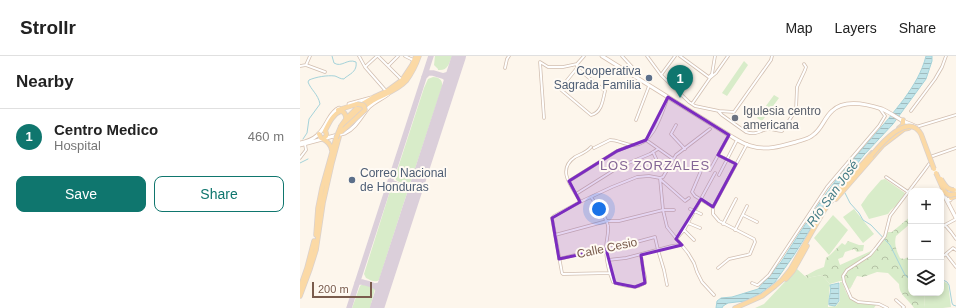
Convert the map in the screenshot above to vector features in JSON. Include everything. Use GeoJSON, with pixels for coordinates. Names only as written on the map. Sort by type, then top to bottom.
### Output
{"type":"FeatureCollection","features":[{"type":"Feature","properties":{"kind":"main road"},"geometry":{"type":"LineString","coordinates":[[300,144],[305,144],[350,130],[374,102],[402,80],[416,56]]}},
{"type":"Feature","properties":{"kind":"main road"},"geometry":{"type":"LineString","coordinates":[[300,296],[316,250],[323,203],[338,137],[343,126],[361,109],[402,85],[411,73],[419,56]]}},
{"type":"Feature","properties":{"kind":"main road"},"geometry":{"type":"LineString","coordinates":[[602,56],[737,140],[751,146],[771,148],[810,138],[817,132],[828,114],[832,110],[842,105],[860,104],[881,109],[910,124],[922,133],[932,163],[941,181],[954,192]]}},
{"type":"Feature","properties":{"kind":"main road"},"geometry":{"type":"LineString","coordinates":[[332,153],[331,147],[326,140],[320,137],[333,112],[337,109],[388,92]]}},
{"type":"Feature","properties":{"kind":"main road"},"geometry":{"type":"LineString","coordinates":[[347,118],[359,106],[374,97]]}},
{"type":"Feature","properties":{"kind":"main road"},"geometry":{"type":"LineString","coordinates":[[330,117],[340,109],[357,104],[364,105],[365,110],[341,132]]}},
{"type":"Feature","properties":{"kind":"main road"},"geometry":{"type":"LineString","coordinates":[[300,284],[313,250],[319,202],[326,171],[338,137],[347,118],[349,109],[352,105]]}},
{"type":"Feature","properties":{"kind":"main road"},"geometry":{"type":"LineString","coordinates":[[300,144],[310,140],[322,132],[334,116],[339,112],[344,112],[347,118]]}},
{"type":"Feature","properties":{"kind":"main road"},"geometry":{"type":"LineString","coordinates":[[866,162],[881,142],[902,126],[902,120]]}},
{"type":"Feature","properties":{"kind":"main road"},"geometry":{"type":"LineString","coordinates":[[741,308],[763,298],[784,281],[800,259],[814,232],[840,194],[882,143],[903,127],[912,126],[918,130],[945,193],[950,195],[954,192]]}},
{"type":"Feature","properties":{"kind":"main road"},"geometry":{"type":"LineString","coordinates":[[735,308],[762,296],[782,280],[790,270],[825,209],[839,191],[883,145],[904,129],[914,127]]}},
{"type":"Feature","properties":{"kind":"main road"},"geometry":{"type":"LineString","coordinates":[[914,127],[920,135],[945,197],[956,217]]}},
{"type":"Feature","properties":{"kind":"main road"},"geometry":{"type":"LineString","coordinates":[[322,132],[326,134],[323,138]]}},
{"type":"Feature","properties":{"kind":"main road"},"geometry":{"type":"LineString","coordinates":[[945,197],[946,193],[954,192]]}},
{"type":"Feature","properties":{"kind":"main road"},"geometry":{"type":"LineString","coordinates":[[949,204],[954,192]]}},
{"type":"Feature","properties":{"kind":"main road"},"geometry":{"type":"LineString","coordinates":[[945,197],[948,200],[951,199]]}},
{"type":"Feature","properties":{"kind":"street"},"geometry":{"type":"LineString","coordinates":[[306,65],[310,56]]}},
{"type":"Feature","properties":{"kind":"street"},"geometry":{"type":"LineString","coordinates":[[359,56],[365,68],[388,92]]}},
{"type":"Feature","properties":{"kind":"street"},"geometry":{"type":"LineString","coordinates":[[365,68],[378,56],[402,80]]}},
{"type":"Feature","properties":{"kind":"street"},"geometry":{"type":"LineString","coordinates":[[388,66],[398,56]]}},
{"type":"Feature","properties":{"kind":"street"},"geometry":{"type":"LineString","coordinates":[[405,56],[414,61]]}},
{"type":"Feature","properties":{"kind":"street"},"geometry":{"type":"LineString","coordinates":[[504,68],[509,56]]}},
{"type":"Feature","properties":{"kind":"street"},"geometry":{"type":"LineString","coordinates":[[576,68],[606,91],[602,104],[594,115],[591,115],[560,89],[584,56]]}},
{"type":"Feature","properties":{"kind":"street"},"geometry":{"type":"LineString","coordinates":[[622,56],[634,69],[634,76]]}},
{"type":"Feature","properties":{"kind":"street"},"geometry":{"type":"LineString","coordinates":[[647,56],[661,75],[689,102],[719,111],[734,112],[771,60],[772,56]]}},
{"type":"Feature","properties":{"kind":"street"},"geometry":{"type":"LineString","coordinates":[[661,75],[675,56]]}},
{"type":"Feature","properties":{"kind":"street"},"geometry":{"type":"LineString","coordinates":[[680,56],[710,78]]}},
{"type":"Feature","properties":{"kind":"street"},"geometry":{"type":"LineString","coordinates":[[691,111],[712,74],[715,56]]}},
{"type":"Feature","properties":{"kind":"street"},"geometry":{"type":"LineString","coordinates":[[710,78],[716,73],[728,56]]}},
{"type":"Feature","properties":{"kind":"street"},"geometry":{"type":"LineString","coordinates":[[912,111],[935,79],[946,56]]}},
{"type":"Feature","properties":{"kind":"street"},"geometry":{"type":"LineString","coordinates":[[544,118],[540,62],[548,67],[563,67],[577,64]]}},
{"type":"Feature","properties":{"kind":"street"},"geometry":{"type":"LineString","coordinates":[[719,111],[727,119],[749,133],[754,134],[767,129],[782,130],[796,110],[797,88],[806,67],[804,64]]}},
{"type":"Feature","properties":{"kind":"street"},"geometry":{"type":"LineString","coordinates":[[300,66],[306,65],[325,72]]}},
{"type":"Feature","properties":{"kind":"street"},"geometry":{"type":"LineString","coordinates":[[636,120],[649,86]]}},
{"type":"Feature","properties":{"kind":"street"},"geometry":{"type":"LineString","coordinates":[[568,181],[617,151],[642,143],[646,140],[655,128],[668,97]]}},
{"type":"Feature","properties":{"kind":"street"},"geometry":{"type":"LineString","coordinates":[[752,283],[758,285],[769,276],[827,187],[879,126],[885,116],[881,109]]}},
{"type":"Feature","properties":{"kind":"street"},"geometry":{"type":"LineString","coordinates":[[914,127],[956,114]]}},
{"type":"Feature","properties":{"kind":"street"},"geometry":{"type":"LineString","coordinates":[[676,125],[672,134],[685,149]]}},
{"type":"Feature","properties":{"kind":"street"},"geometry":{"type":"LineString","coordinates":[[660,179],[663,177],[676,156],[710,129]]}},
{"type":"Feature","properties":{"kind":"street"},"geometry":{"type":"LineString","coordinates":[[710,170],[729,135]]}},
{"type":"Feature","properties":{"kind":"street"},"geometry":{"type":"LineString","coordinates":[[580,202],[566,175],[567,166],[571,160],[610,140],[632,145]]}},
{"type":"Feature","properties":{"kind":"street"},"geometry":{"type":"LineString","coordinates":[[646,140],[673,159]]}},
{"type":"Feature","properties":{"kind":"street"},"geometry":{"type":"LineString","coordinates":[[718,175],[737,140]]}},
{"type":"Feature","properties":{"kind":"street"},"geometry":{"type":"LineString","coordinates":[[300,158],[306,150],[305,144]]}},
{"type":"Feature","properties":{"kind":"street"},"geometry":{"type":"LineString","coordinates":[[718,268],[729,259],[750,254],[755,242],[754,239],[723,224],[713,214],[714,207],[746,144]]}},
{"type":"Feature","properties":{"kind":"street"},"geometry":{"type":"LineString","coordinates":[[930,157],[956,148]]}},
{"type":"Feature","properties":{"kind":"street"},"geometry":{"type":"LineString","coordinates":[[576,194],[619,167],[658,149]]}},
{"type":"Feature","properties":{"kind":"street"},"geometry":{"type":"LineString","coordinates":[[653,152],[659,165]]}},
{"type":"Feature","properties":{"kind":"street"},"geometry":{"type":"LineString","coordinates":[[718,155],[736,164]]}},
{"type":"Feature","properties":{"kind":"street"},"geometry":{"type":"LineString","coordinates":[[911,188],[932,163]]}},
{"type":"Feature","properties":{"kind":"street"},"geometry":{"type":"LineString","coordinates":[[703,166],[692,190],[693,194],[714,207]]}},
{"type":"Feature","properties":{"kind":"street"},"geometry":{"type":"LineString","coordinates":[[676,239],[684,230],[714,173]]}},
{"type":"Feature","properties":{"kind":"street"},"geometry":{"type":"LineString","coordinates":[[610,274],[562,274],[552,218],[590,197],[637,177],[649,176],[660,179],[685,200],[688,198]]}},
{"type":"Feature","properties":{"kind":"street"},"geometry":{"type":"LineString","coordinates":[[886,177],[908,192],[890,216],[883,237],[870,255],[847,270],[843,276],[843,279],[849,295],[854,301],[880,304],[887,308]]}},
{"type":"Feature","properties":{"kind":"street"},"geometry":{"type":"LineString","coordinates":[[660,179],[663,210],[667,227],[688,253],[702,282],[714,295]]}},
{"type":"Feature","properties":{"kind":"street"},"geometry":{"type":"LineString","coordinates":[[590,197],[607,221],[608,231],[606,249],[610,274],[615,283],[629,286],[639,286],[645,283],[641,255]]}},
{"type":"Feature","properties":{"kind":"street"},"geometry":{"type":"LineString","coordinates":[[723,224],[736,199]]}},
{"type":"Feature","properties":{"kind":"street"},"geometry":{"type":"LineString","coordinates":[[735,230],[747,206]]}},
{"type":"Feature","properties":{"kind":"street"},"geometry":{"type":"LineString","coordinates":[[690,209],[701,214]]}},
{"type":"Feature","properties":{"kind":"street"},"geometry":{"type":"LineString","coordinates":[[555,235],[607,221],[618,221],[663,210],[674,210]]}},
{"type":"Feature","properties":{"kind":"street"},"geometry":{"type":"LineString","coordinates":[[743,215],[757,222]]}},
{"type":"Feature","properties":{"kind":"street"},"geometry":{"type":"LineString","coordinates":[[956,217],[945,226],[956,238]]}},
{"type":"Feature","properties":{"kind":"street"},"geometry":{"type":"LineString","coordinates":[[688,222],[700,228]]}},
{"type":"Feature","properties":{"kind":"street"},"geometry":{"type":"LineString","coordinates":[[684,230],[694,240]]}},
{"type":"Feature","properties":{"kind":"street","name":"Calle Cesio"},"geometry":{"type":"LineString","coordinates":[[559,259],[655,238],[658,250]]}},
{"type":"Feature","properties":{"kind":"street"},"geometry":{"type":"LineString","coordinates":[[608,260],[641,255],[672,246],[682,245]]}},
{"type":"Feature","properties":{"kind":"street"},"geometry":{"type":"LineString","coordinates":[[956,250],[953,248],[946,253],[956,267]]}},
{"type":"Feature","properties":{"kind":"street"},"geometry":{"type":"LineString","coordinates":[[658,250],[667,285]]}},
{"type":"Feature","properties":{"kind":"street"},"geometry":{"type":"LineString","coordinates":[[896,300],[904,307],[903,308]]}},
{"type":"Feature","properties":{"kind":"highlighted area"},"geometry":{"type":"Polygon","coordinates":[[[668,97],[729,135],[718,155],[736,164],[713,207],[701,199],[676,239],[682,245],[641,255],[645,283],[635,287],[615,283],[606,249],[559,259],[552,218],[580,202],[569,181],[617,151],[646,140],[668,97]]]}},
{"type":"Feature","properties":{"kind":"green space"},"geometry":{"type":"Polygon","coordinates":[[[435,56],[452,56],[446,68],[438,70],[434,65],[435,56]]]}},
{"type":"Feature","properties":{"kind":"green space"},"geometry":{"type":"Polygon","coordinates":[[[744,61],[748,65],[727,96],[722,93],[744,61]]]}},
{"type":"Feature","properties":{"kind":"green space"},"geometry":{"type":"Polygon","coordinates":[[[433,77],[440,80],[442,87],[411,181],[408,184],[401,183],[396,180],[395,177],[424,88],[428,79],[433,77]]]}},
{"type":"Feature","properties":{"kind":"green space"},"geometry":{"type":"Polygon","coordinates":[[[774,95],[779,98],[762,121],[757,118],[774,95]]]}},
{"type":"Feature","properties":{"kind":"green space"},"geometry":{"type":"Polygon","coordinates":[[[885,179],[905,193],[899,203],[888,214],[869,219],[861,205],[881,180],[885,179]]]}},
{"type":"Feature","properties":{"kind":"green space"},"geometry":{"type":"Polygon","coordinates":[[[395,186],[404,189],[407,193],[379,280],[372,281],[366,278],[364,274],[391,188],[395,186]]]}},
{"type":"Feature","properties":{"kind":"green space"},"geometry":{"type":"Polygon","coordinates":[[[854,209],[874,234],[863,243],[843,217],[854,209]]]}},
{"type":"Feature","properties":{"kind":"green space"},"geometry":{"type":"Polygon","coordinates":[[[833,215],[848,230],[829,255],[814,238],[833,215]]]}},
{"type":"Feature","properties":{"kind":"green space"},"geometry":{"type":"Polygon","coordinates":[[[908,219],[908,226],[896,236],[896,250],[900,258],[904,259],[908,257],[908,296],[925,296],[924,308],[914,308],[900,291],[899,284],[888,273],[877,272],[863,277],[857,276],[850,289],[845,281],[830,284],[822,275],[807,278],[805,276],[824,267],[826,258],[842,243],[845,245],[848,241],[859,245],[864,245],[863,251],[857,252],[854,249],[845,252],[843,257],[838,259],[840,265],[871,251],[875,251],[888,232],[892,232],[908,219]]]}},
{"type":"Feature","properties":{"kind":"green space"},"geometry":{"type":"Polygon","coordinates":[[[797,269],[807,278],[822,275],[830,284],[828,307],[836,306],[840,301],[840,282],[842,282],[847,294],[852,300],[860,303],[876,305],[874,308],[755,308],[764,304],[797,269]]]}},
{"type":"Feature","properties":{"kind":"green space"},"geometry":{"type":"Polygon","coordinates":[[[944,282],[948,284],[951,307],[924,308],[925,296],[944,296],[944,282]]]}},
{"type":"Feature","properties":{"kind":"green space"},"geometry":{"type":"Polygon","coordinates":[[[365,284],[375,289],[370,308],[352,308],[360,286],[365,284]]]}},
{"type":"Feature","properties":{"kind":"water","name":"Río San José"},"geometry":{"type":"Polygon","coordinates":[[[926,56],[932,56],[932,61],[926,79],[893,124],[864,155],[822,208],[794,255],[775,282],[761,293],[745,301],[728,303],[722,308],[716,308],[717,301],[721,298],[732,297],[758,289],[781,262],[831,186],[904,99],[917,78],[926,56]]]}},
{"type":"Feature","properties":{"kind":"water"},"geometry":{"type":"Polygon","coordinates":[[[839,283],[839,301],[835,306],[829,305],[831,290],[830,285],[839,283]]]}},
{"type":"Feature","properties":{"kind":"waterway"},"geometry":{"type":"LineString","coordinates":[[303,139],[307,133],[309,119],[320,104],[318,97],[309,85],[309,80],[329,76],[344,79],[356,68],[356,62],[350,61],[337,64],[334,63],[332,56]]}},
{"type":"Feature","properties":{"kind":"waterway"},"geometry":{"type":"LineString","coordinates":[[300,163],[308,159]]}},
{"type":"Feature","properties":{"kind":"waterway","name":"Río San José"},"geometry":{"type":"LineString","coordinates":[[845,193],[850,203],[863,220],[871,225],[890,245],[905,275],[908,278]]}},
{"type":"Feature","properties":{"kind":"waterway"},"geometry":{"type":"LineString","coordinates":[[944,280],[949,285],[952,303],[956,306]]}},
{"type":"Feature","properties":{"kind":"taxiway"},"geometry":{"type":"LineString","coordinates":[[349,308],[431,56]]}},
{"type":"Feature","properties":{"kind":"taxiway"},"geometry":{"type":"LineString","coordinates":[[443,76],[450,74],[455,70]]}},
{"type":"Feature","properties":{"kind":"taxiway"},"geometry":{"type":"LineString","coordinates":[[424,77],[428,73],[443,76],[446,78],[449,86]]}},
{"type":"Feature","properties":{"kind":"taxiway"},"geometry":{"type":"LineString","coordinates":[[406,187],[413,187],[418,182]]}},
{"type":"Feature","properties":{"kind":"taxiway"},"geometry":{"type":"LineString","coordinates":[[388,186],[393,183],[408,189],[412,192],[413,199]]}},
{"type":"Feature","properties":{"kind":"taxiway"},"geometry":{"type":"LineString","coordinates":[[374,286],[382,284],[387,277]]}},
{"type":"Feature","properties":{"kind":"taxiway"},"geometry":{"type":"LineString","coordinates":[[357,283],[362,282],[375,286],[379,290],[381,298]]}},
{"type":"Feature","properties":{"kind":"runway"},"geometry":{"type":"LineString","coordinates":[[377,308],[459,56]]}},
{"type":"Feature","properties":{"kind":"place","name":"Cooperativa Sagrada Familia"},"geometry":{"type":"Point","coordinates":[649,78]}},
{"type":"Feature","properties":{"kind":"place","name":"Centro Medico"},"geometry":{"type":"Point","coordinates":[680,98]}},
{"type":"Feature","properties":{"kind":"place","name":"Igulesia centro americana"},"geometry":{"type":"Point","coordinates":[735,118]}},
{"type":"Feature","properties":{"kind":"place","name":"Correo Nacional de Honduras"},"geometry":{"type":"Point","coordinates":[352,180]}},
{"type":"Feature","properties":{"kind":"district","name":"LOS ZORZALES"},"geometry":{"type":"Point","coordinates":[655,165]}}]}
